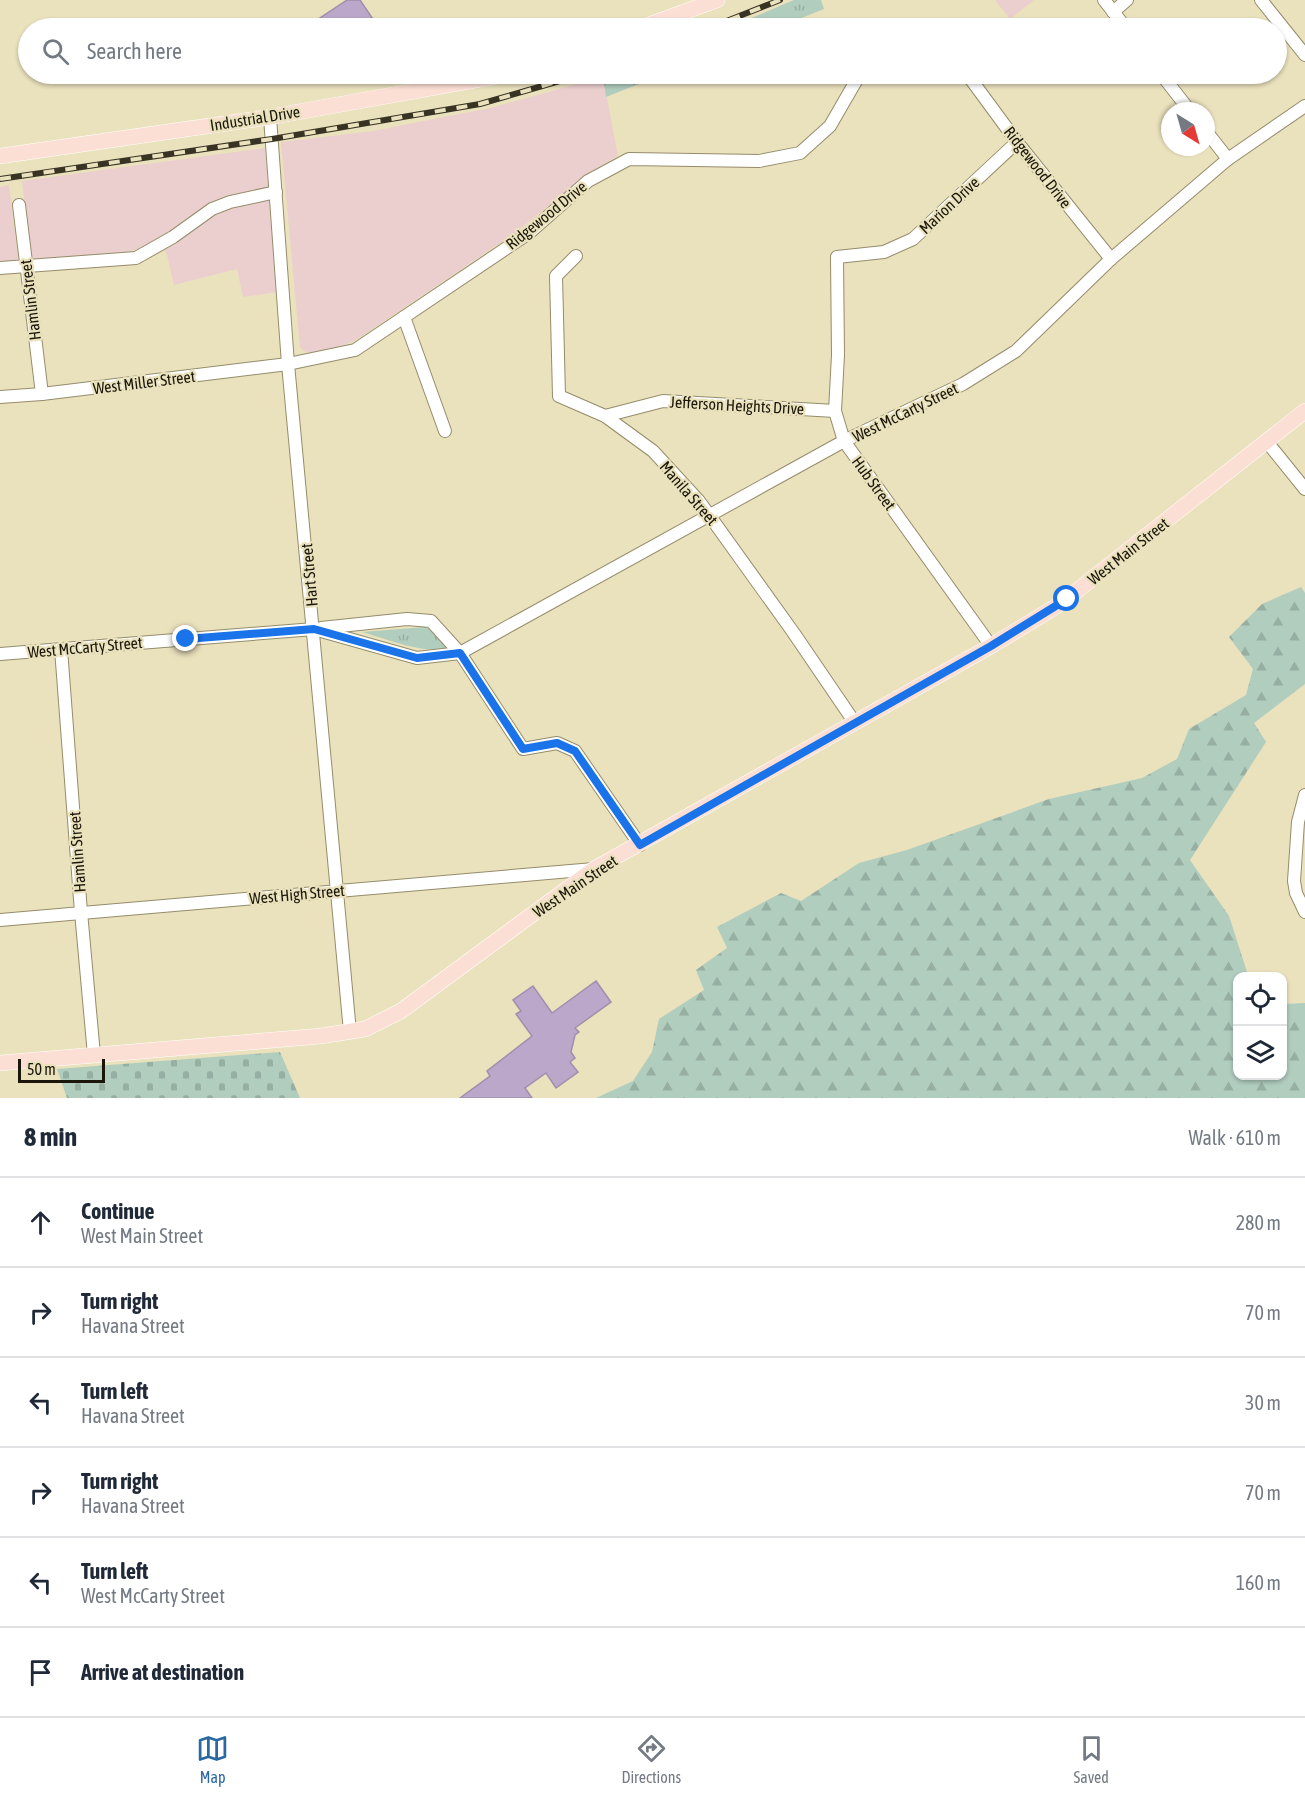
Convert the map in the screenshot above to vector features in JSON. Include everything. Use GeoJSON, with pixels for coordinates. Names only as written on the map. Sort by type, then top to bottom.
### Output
{"type":"FeatureCollection","features":[{"type":"Feature","properties":{"kind":"main road"},"geometry":{"type":"LineString","coordinates":[[668,18],[717,0]]}},
{"type":"Feature","properties":{"kind":"main road","name":"Industrial Drive"},"geometry":{"type":"LineString","coordinates":[[0,156],[270,117],[453,84]]}},
{"type":"Feature","properties":{"kind":"main road","name":"West Main Street"},"geometry":{"type":"LineString","coordinates":[[0,1063],[365,1029],[401,1011],[594,869],[991,646],[1060,604],[1305,411]]}},
{"type":"Feature","properties":{"kind":"street"},"geometry":{"type":"LineString","coordinates":[[1104,0],[1118,18]]}},
{"type":"Feature","properties":{"kind":"street"},"geometry":{"type":"LineString","coordinates":[[1113,12],[1127,0]]}},
{"type":"Feature","properties":{"kind":"street"},"geometry":{"type":"LineString","coordinates":[[1261,0],[1275,18]]}},
{"type":"Feature","properties":{"kind":"street"},"geometry":{"type":"LineString","coordinates":[[1287,32],[1305,55]]}},
{"type":"Feature","properties":{"kind":"street","name":"Ridgewood Drive"},"geometry":{"type":"LineString","coordinates":[[288,364],[355,350],[529,233],[588,181],[629,159],[759,161],[800,153],[830,126],[854,84]]}},
{"type":"Feature","properties":{"kind":"street","name":"Ridgewood Drive"},"geometry":{"type":"LineString","coordinates":[[974,84],[1017,142],[1111,259]]}},
{"type":"Feature","properties":{"kind":"street"},"geometry":{"type":"LineString","coordinates":[[1169,84],[1183,102]]}},
{"type":"Feature","properties":{"kind":"street","name":"West McCarty Street"},"geometry":{"type":"LineString","coordinates":[[314,629],[417,658],[460,653],[844,441],[963,384],[1016,351],[1111,259],[1228,159],[1305,106]]}},
{"type":"Feature","properties":{"kind":"street","name":"Hart Street"},"geometry":{"type":"LineString","coordinates":[[270,117],[288,364],[350,1032]]}},
{"type":"Feature","properties":{"kind":"street","name":"Marion Drive"},"geometry":{"type":"LineString","coordinates":[[837,257],[884,252],[913,239],[1017,142]]}},
{"type":"Feature","properties":{"kind":"street"},"geometry":{"type":"LineString","coordinates":[[1215,142],[1228,159]]}},
{"type":"Feature","properties":{"kind":"street"},"geometry":{"type":"LineString","coordinates":[[0,268],[136,258],[173,237],[212,209],[230,202],[276,192]]}},
{"type":"Feature","properties":{"kind":"street","name":"Hamlin Street"},"geometry":{"type":"LineString","coordinates":[[19,205],[42,394]]}},
{"type":"Feature","properties":{"kind":"street","name":"Manila Street"},"geometry":{"type":"LineString","coordinates":[[576,256],[556,276],[560,396],[605,416],[653,451],[710,515],[855,723]]}},
{"type":"Feature","properties":{"kind":"street","name":"Hub Street"},"geometry":{"type":"LineString","coordinates":[[837,257],[838,355],[834,411],[844,441],[991,646]]}},
{"type":"Feature","properties":{"kind":"street"},"geometry":{"type":"LineString","coordinates":[[404,317],[445,432]]}},
{"type":"Feature","properties":{"kind":"street","name":"West Miller Street"},"geometry":{"type":"LineString","coordinates":[[0,397],[42,394],[288,364]]}},
{"type":"Feature","properties":{"kind":"street","name":"Jefferson Heights Drive"},"geometry":{"type":"LineString","coordinates":[[605,416],[663,401],[834,411]]}},
{"type":"Feature","properties":{"kind":"street"},"geometry":{"type":"LineString","coordinates":[[1267,442],[1305,489]]}},
{"type":"Feature","properties":{"kind":"street","name":"West McCarty Street"},"geometry":{"type":"LineString","coordinates":[[0,654],[314,629],[407,619],[431,621],[460,653]]}},
{"type":"Feature","properties":{"kind":"street","name":"Hamlin Street"},"geometry":{"type":"LineString","coordinates":[[61,649],[94,1055]]}},
{"type":"Feature","properties":{"kind":"street"},"geometry":{"type":"LineString","coordinates":[[460,653],[523,749],[557,743],[575,751],[640,845]]}},
{"type":"Feature","properties":{"kind":"street"},"geometry":{"type":"LineString","coordinates":[[1305,795],[1298,822],[1294,881],[1296,893],[1305,912]]}},
{"type":"Feature","properties":{"kind":"street","name":"West High Street"},"geometry":{"type":"LineString","coordinates":[[0,920],[594,869]]}},
{"type":"Feature","properties":{"kind":"shaded area"},"geometry":{"type":"Polygon","coordinates":[[[995,0],[1034,0],[1011,18],[995,0]]]}},
{"type":"Feature","properties":{"kind":"shaded area"},"geometry":{"type":"Polygon","coordinates":[[[577,84],[604,84],[618,156],[590,172],[515,233],[356,340],[335,349],[310,353],[304,351],[300,347],[281,142],[373,131],[490,108],[577,84]]]}},
{"type":"Feature","properties":{"kind":"shaded area"},"geometry":{"type":"Polygon","coordinates":[[[265,148],[277,292],[243,297],[237,269],[174,285],[167,255],[159,240],[146,248],[101,257],[32,261],[22,181],[265,148]]]}},
{"type":"Feature","properties":{"kind":"shaded area"},"geometry":{"type":"Polygon","coordinates":[[[9,185],[18,259],[14,262],[0,263],[0,187],[9,185]]]}},
{"type":"Feature","properties":{"kind":"green space"},"geometry":{"type":"Polygon","coordinates":[[[794,0],[821,0],[824,9],[801,18],[752,18],[794,0]]]}},
{"type":"Feature","properties":{"kind":"green space"},"geometry":{"type":"Polygon","coordinates":[[[604,84],[639,84],[606,97],[604,84]]]}},
{"type":"Feature","properties":{"kind":"green space"},"geometry":{"type":"Polygon","coordinates":[[[1301,587],[1305,593],[1305,684],[1254,723],[1266,742],[1190,860],[1229,916],[1247,972],[1233,972],[1233,1080],[1287,1080],[1287,1004],[1305,1003],[1305,1098],[596,1098],[633,1081],[652,1052],[659,1019],[704,990],[696,970],[727,948],[717,927],[781,893],[801,901],[859,863],[907,850],[1049,799],[1142,778],[1177,759],[1189,729],[1246,695],[1253,669],[1229,637],[1262,604],[1301,587]]]}},
{"type":"Feature","properties":{"kind":"green space"},"geometry":{"type":"Polygon","coordinates":[[[425,627],[432,630],[446,648],[437,650],[416,648],[362,632],[425,627]]]}},
{"type":"Feature","properties":{"kind":"green space"},"geometry":{"type":"Polygon","coordinates":[[[280,1052],[300,1098],[67,1098],[57,1069],[280,1052]]]}},
{"type":"Feature","properties":{"kind":"building"},"geometry":{"type":"Polygon","coordinates":[[[347,0],[360,0],[372,18],[320,18],[347,0]]]}},
{"type":"Feature","properties":{"kind":"building"},"geometry":{"type":"Polygon","coordinates":[[[596,981],[611,1002],[575,1028],[579,1032],[575,1035],[571,1052],[575,1058],[570,1062],[578,1072],[556,1088],[546,1073],[525,1088],[532,1098],[460,1098],[490,1076],[487,1071],[532,1036],[516,1014],[521,1011],[513,1000],[533,986],[552,1013],[596,981]]]}},
{"type":"Feature","properties":{"kind":"railway"},"geometry":{"type":"LineString","coordinates":[[734,18],[780,0]]}},
{"type":"Feature","properties":{"kind":"railway"},"geometry":{"type":"LineString","coordinates":[[0,179],[272,139],[480,104],[549,84]]}},
{"type":"Feature","properties":{"kind":"route"},"geometry":{"type":"LineString","coordinates":[[186,639],[314,629],[417,658],[460,653],[523,749],[557,743],[575,751],[640,845],[991,646],[1067,599]]}}]}
